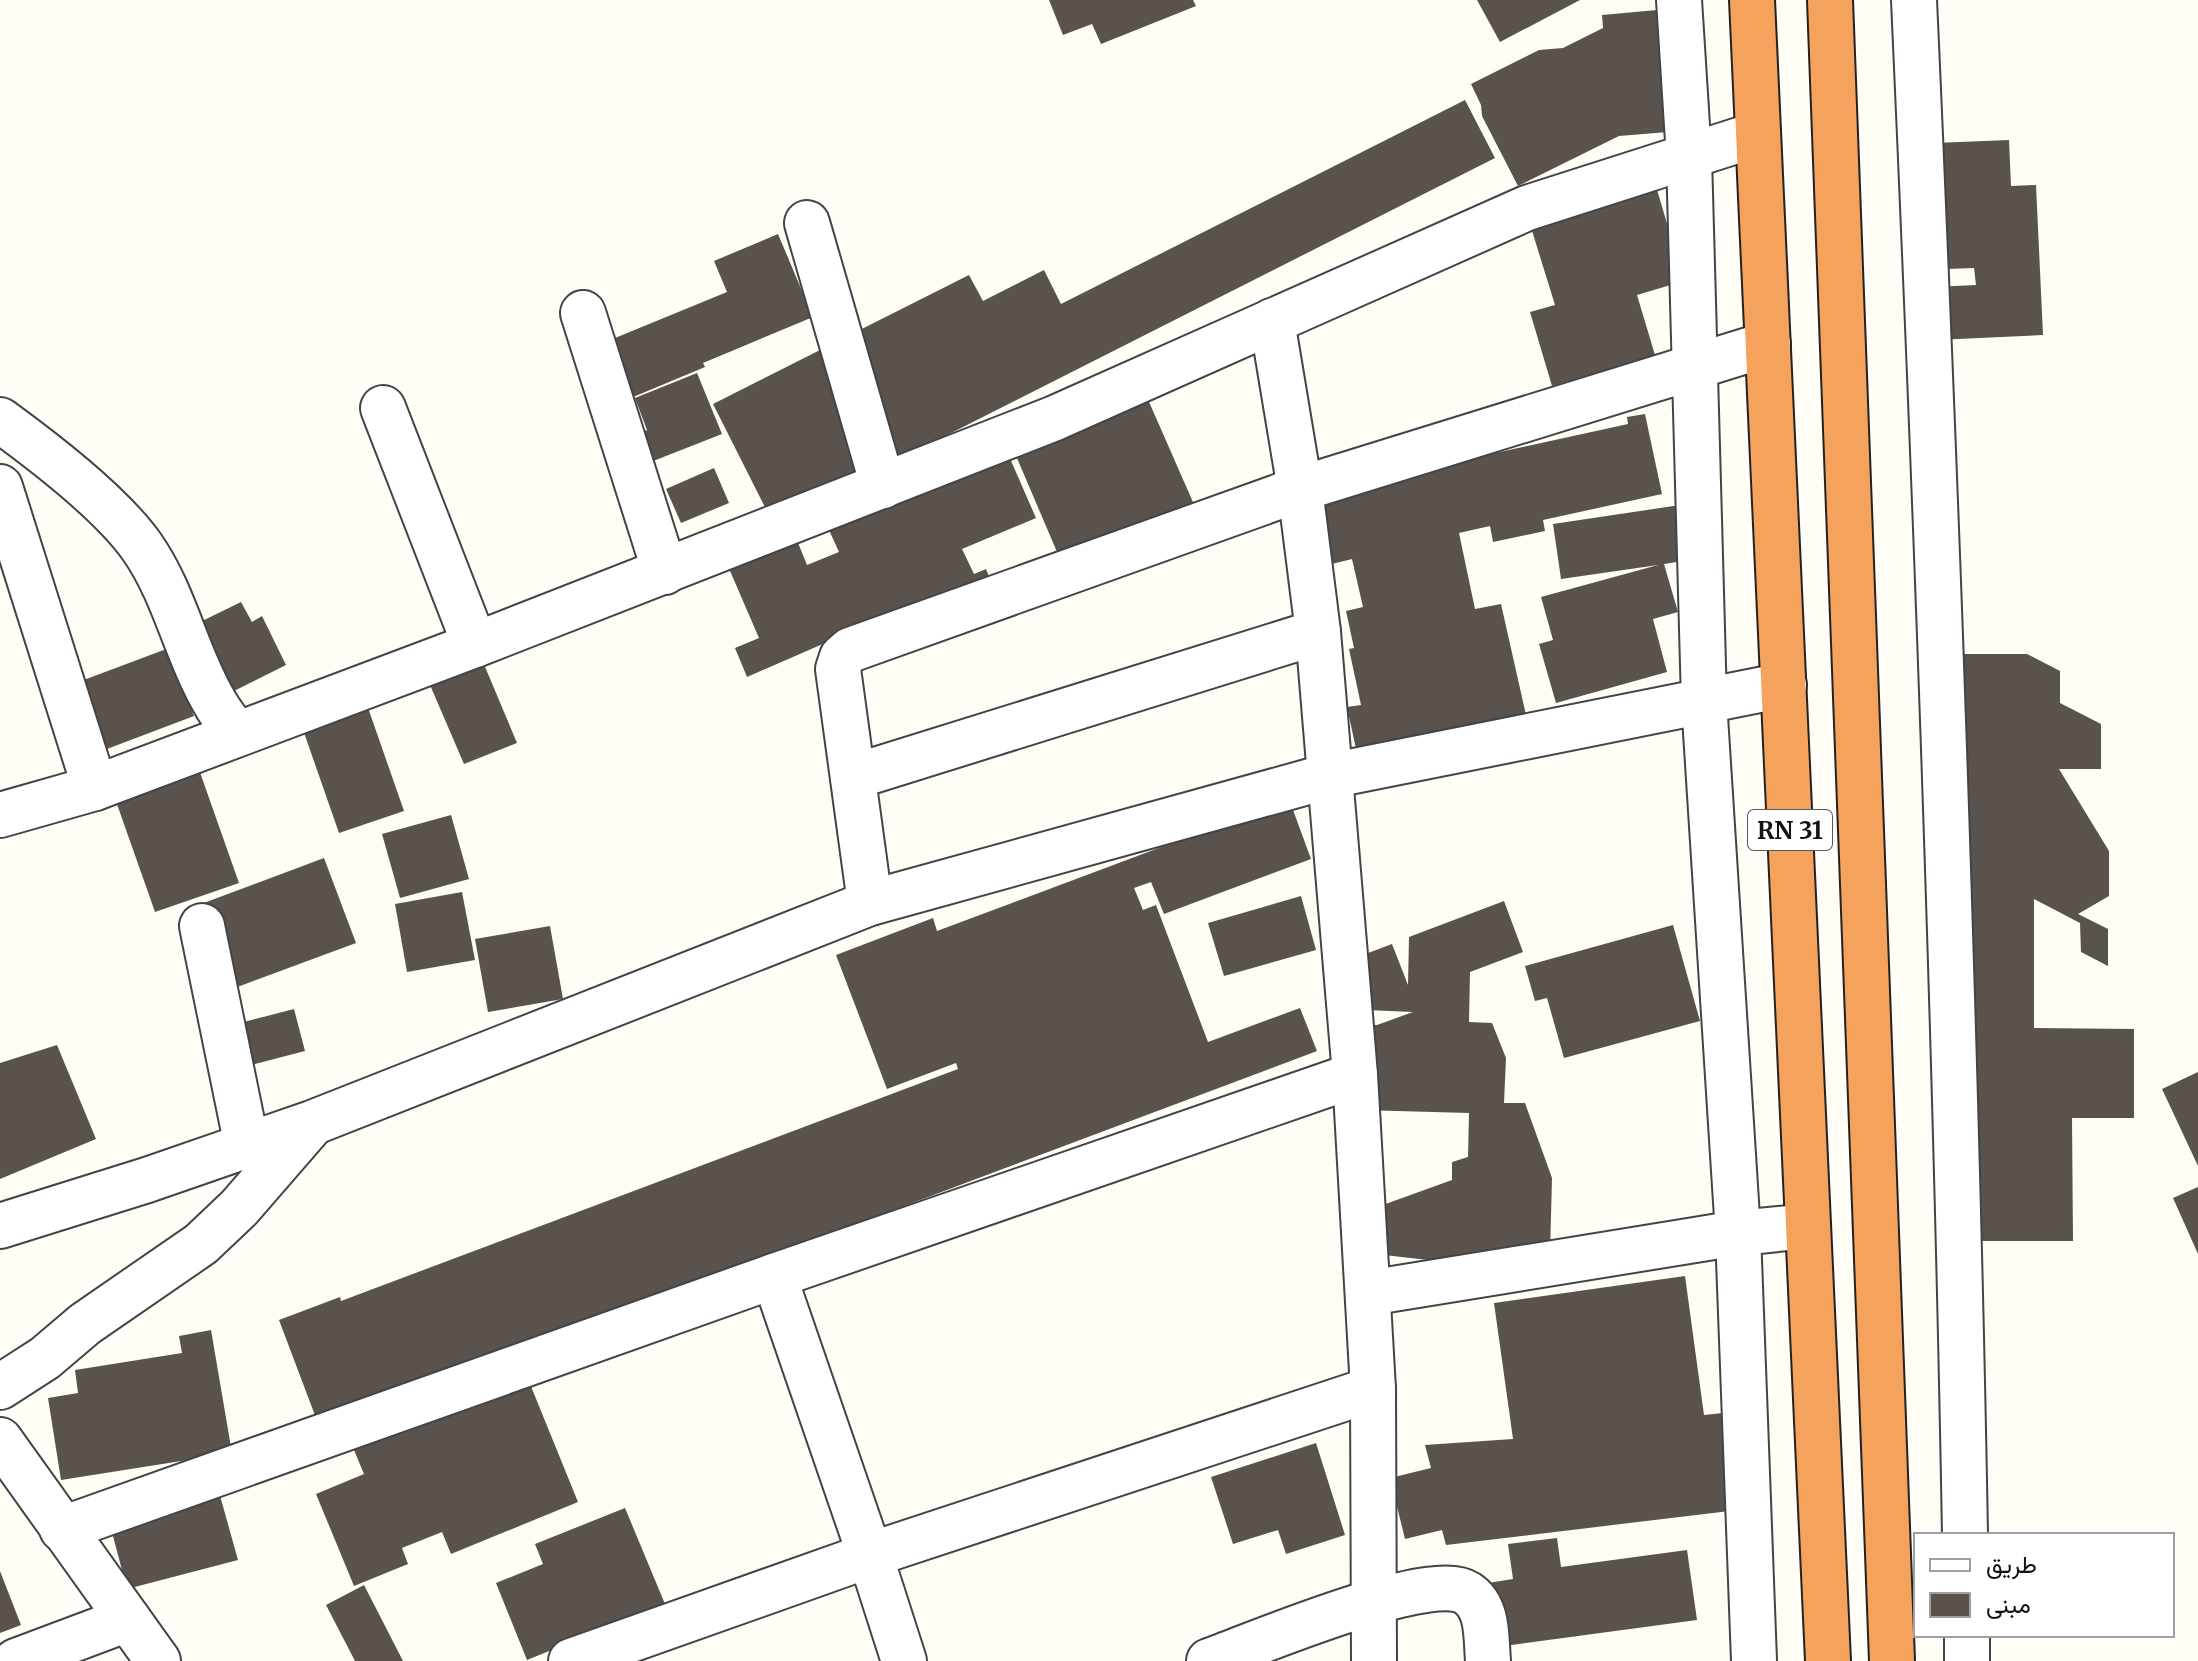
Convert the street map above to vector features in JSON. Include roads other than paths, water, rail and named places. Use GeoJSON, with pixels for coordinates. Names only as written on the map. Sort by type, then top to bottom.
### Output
{"type":"FeatureCollection","features":[{"type":"Feature","properties":{"kind":"highway","name":"RN 31"},"geometry":{"type":"LineString","coordinates":[[1752,0],[1828,1661]]}},
{"type":"Feature","properties":{"kind":"highway","name":"RN 31"},"geometry":{"type":"LineString","coordinates":[[1830,0],[1892,1661]]}},
{"type":"Feature","properties":{"kind":"street"},"geometry":{"type":"LineString","coordinates":[[1679,0],[1689,157],[1704,701],[1738,1233],[1754,1661]]}},
{"type":"Feature","properties":{"kind":"street"},"geometry":{"type":"LineString","coordinates":[[1914,0],[1931,379],[1965,1533]]}},
{"type":"Feature","properties":{"kind":"street"},"geometry":{"type":"LineString","coordinates":[[0,815],[95,788],[665,572],[1055,418],[1527,208],[1758,134]]}},
{"type":"Feature","properties":{"kind":"street"},"geometry":{"type":"LineString","coordinates":[[807,223],[883,486]]}},
{"type":"Feature","properties":{"kind":"street"},"geometry":{"type":"LineString","coordinates":[[583,313],[665,572]]}},
{"type":"Feature","properties":{"kind":"street"},"geometry":{"type":"LineString","coordinates":[[1272,321],[1300,489],[1318,632],[1355,1075],[1373,1389],[1374,1661]]}},
{"type":"Feature","properties":{"kind":"street"},"geometry":{"type":"LineString","coordinates":[[870,903],[838,669],[842,657],[850,650],[1300,489],[1768,344]]}},
{"type":"Feature","properties":{"kind":"street"},"geometry":{"type":"LineString","coordinates":[[383,408],[475,645]]}},
{"type":"Feature","properties":{"kind":"street"},"geometry":{"type":"LineString","coordinates":[[0,420],[38,447],[118,519],[142,547],[160,580],[214,702],[236,734]]}},
{"type":"Feature","properties":{"kind":"street"},"geometry":{"type":"LineString","coordinates":[[0,487],[95,788]]}},
{"type":"Feature","properties":{"kind":"street"},"geometry":{"type":"LineString","coordinates":[[853,777],[1318,632]]}},
{"type":"Feature","properties":{"kind":"street"},"geometry":{"type":"LineString","coordinates":[[0,1226],[312,1123],[870,903],[1329,776],[1784,685]]}},
{"type":"Feature","properties":{"kind":"street"},"geometry":{"type":"LineString","coordinates":[[202,926],[247,1146]]}},
{"type":"Feature","properties":{"kind":"street"},"geometry":{"type":"LineString","coordinates":[[62,1529],[774,1276],[1355,1075]]}},
{"type":"Feature","properties":{"kind":"street"},"geometry":{"type":"LineString","coordinates":[[0,1387],[45,1358],[85,1324],[201,1244],[239,1208],[312,1123]]}},
{"type":"Feature","properties":{"kind":"street"},"geometry":{"type":"LineString","coordinates":[[1368,1293],[1738,1233],[1808,1226]]}},
{"type":"Feature","properties":{"kind":"street"},"geometry":{"type":"LineString","coordinates":[[774,1276],[904,1661]]}},
{"type":"Feature","properties":{"kind":"street"},"geometry":{"type":"LineString","coordinates":[[571,1661],[870,1555],[1373,1389]]}},
{"type":"Feature","properties":{"kind":"street"},"geometry":{"type":"LineString","coordinates":[[2,1447],[158,1661]]}},
{"type":"Feature","properties":{"kind":"street"},"geometry":{"type":"LineString","coordinates":[[1209,1661],[1372,1602],[1448,1587],[1469,1594],[1482,1611],[1488,1661]]}},
{"type":"Feature","properties":{"kind":"street"},"geometry":{"type":"LineString","coordinates":[[16,1661],[128,1619]]}},
{"type":"Feature","properties":{"kind":"street"},"geometry":{"type":"LineString","coordinates":[[1967,1637],[1967,1661]]}}]}
